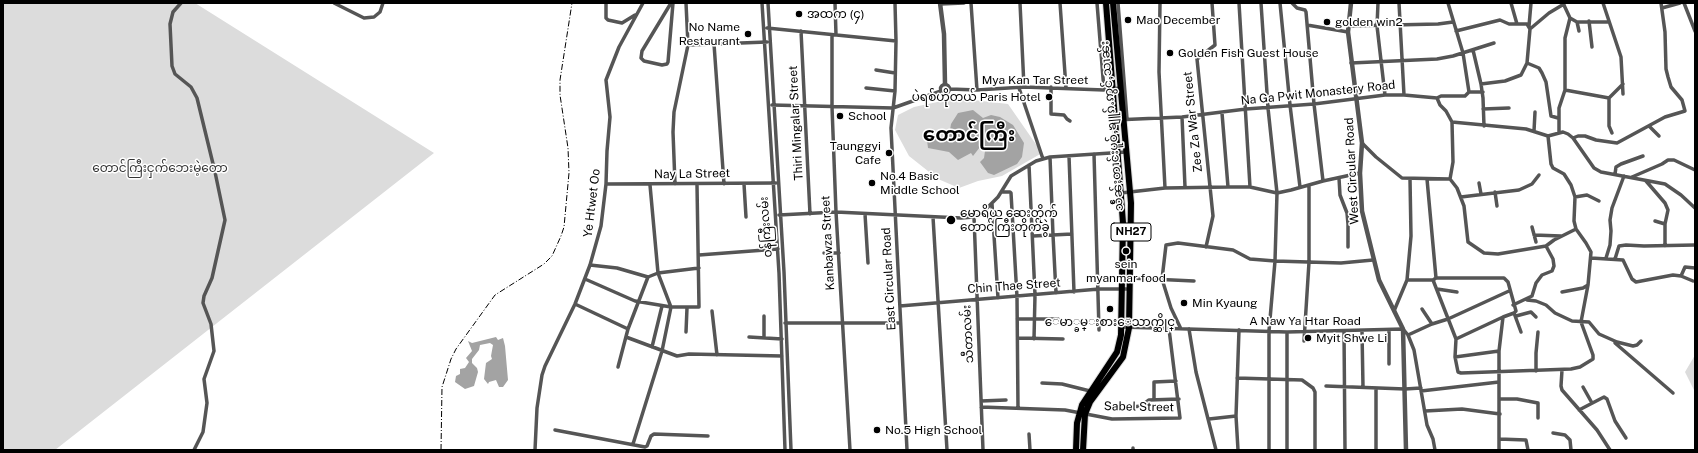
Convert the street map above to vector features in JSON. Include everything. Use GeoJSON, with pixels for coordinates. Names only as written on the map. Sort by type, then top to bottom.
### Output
{"type":"FeatureCollection","features":[{"type":"Feature","properties":{"kind":"highway","name":"သဵႅၼ်ႈတၢင်းပူဝ်ႇၶျူၵ်ႉဢွင်ႇသၢၼ်း"},"geometry":{"type":"LineString","coordinates":[[1076,450],[1077,423],[1090,391],[1117,352],[1122,327],[1123,223],[1106,3]]}},
{"type":"Feature","properties":{"kind":"highway","name":"သဵႅၼ်ႈတၢင်းပူဝ်ႇၶျူၵ်ႉဢွင်ႇသၢၼ်း"},"geometry":{"type":"LineString","coordinates":[[1083,450],[1082,413],[1123,357],[1128,328],[1131,193],[1113,3]]}},
{"type":"Feature","properties":{"kind":"street"},"geometry":{"type":"LineString","coordinates":[[181,3],[173,12],[170,24],[172,66],[175,74],[191,87],[197,98],[225,220],[212,278],[204,296],[203,303],[211,324],[214,351],[204,379],[207,403],[204,432],[194,450]]}},
{"type":"Feature","properties":{"kind":"street"},"geometry":{"type":"LineString","coordinates":[[334,3],[364,18],[374,18],[380,12],[383,3]]}},
{"type":"Feature","properties":{"kind":"street"},"geometry":{"type":"LineString","coordinates":[[606,3],[607,19],[619,24],[625,23],[637,13]]}},
{"type":"Feature","properties":{"kind":"street","name":"Ye Htwet Oo"},"geometry":{"type":"LineString","coordinates":[[535,450],[537,408],[542,375],[575,304],[590,265],[601,226],[606,184],[610,117],[606,80],[619,47],[643,3]]}},
{"type":"Feature","properties":{"kind":"street"},"geometry":{"type":"LineString","coordinates":[[672,3],[668,62],[667,64],[662,65],[644,61],[641,58],[642,51],[672,3]]}},
{"type":"Feature","properties":{"kind":"street"},"geometry":{"type":"LineString","coordinates":[[675,184],[673,132],[674,112],[688,45],[686,3]]}},
{"type":"Feature","properties":{"kind":"street","name":"ဝန်ကြီးလမ်း"},"geometry":{"type":"LineString","coordinates":[[762,3],[778,249],[785,450]]}},
{"type":"Feature","properties":{"kind":"street","name":"ဝန်ကြီးလမ်း"},"geometry":{"type":"LineString","coordinates":[[768,3],[781,215],[791,450]]}},
{"type":"Feature","properties":{"kind":"street","name":"Kanbawza Street"},"geometry":{"type":"LineString","coordinates":[[835,3],[832,107],[836,212],[850,450]]}},
{"type":"Feature","properties":{"kind":"street","name":"East Circular Road"},"geometry":{"type":"LineString","coordinates":[[895,3],[895,91],[891,128],[907,450]]}},
{"type":"Feature","properties":{"kind":"street"},"geometry":{"type":"LineString","coordinates":[[941,90],[942,86],[945,84],[944,34],[940,3],[964,3]]}},
{"type":"Feature","properties":{"kind":"street"},"geometry":{"type":"LineString","coordinates":[[970,3],[977,90]]}},
{"type":"Feature","properties":{"kind":"street"},"geometry":{"type":"LineString","coordinates":[[1020,3],[1024,87]]}},
{"type":"Feature","properties":{"kind":"street"},"geometry":{"type":"LineString","coordinates":[[1060,3],[1066,88]]}},
{"type":"Feature","properties":{"kind":"street"},"geometry":{"type":"LineString","coordinates":[[1097,3],[1104,90]]}},
{"type":"Feature","properties":{"kind":"street"},"geometry":{"type":"LineString","coordinates":[[1118,3],[1125,119]]}},
{"type":"Feature","properties":{"kind":"street"},"geometry":{"type":"LineString","coordinates":[[1160,3],[1159,72],[1166,188]]}},
{"type":"Feature","properties":{"kind":"street","name":"Zee Za War Street"},"geometry":{"type":"LineString","coordinates":[[1206,246],[1212,216],[1201,115],[1197,59],[1215,45],[1212,3]]}},
{"type":"Feature","properties":{"kind":"street"},"geometry":{"type":"LineString","coordinates":[[1239,3],[1250,187]]}},
{"type":"Feature","properties":{"kind":"street"},"geometry":{"type":"LineString","coordinates":[[1260,3],[1268,108],[1277,193],[1275,261],[1270,331],[1269,450]]}},
{"type":"Feature","properties":{"kind":"street"},"geometry":{"type":"LineString","coordinates":[[1280,3],[1300,187]]}},
{"type":"Feature","properties":{"kind":"street"},"geometry":{"type":"LineString","coordinates":[[1292,3],[1297,8],[1305,11],[1322,181]]}},
{"type":"Feature","properties":{"kind":"street","name":"West Circular Road"},"geometry":{"type":"LineString","coordinates":[[1351,3],[1348,32],[1362,143],[1360,174],[1362,217],[1383,291],[1403,330],[1406,450]]}},
{"type":"Feature","properties":{"kind":"street"},"geometry":{"type":"LineString","coordinates":[[1378,3],[1377,26],[1385,95]]}},
{"type":"Feature","properties":{"kind":"street"},"geometry":{"type":"LineString","coordinates":[[1399,3],[1404,95]]}},
{"type":"Feature","properties":{"kind":"street"},"geometry":{"type":"LineString","coordinates":[[1448,3],[1463,53],[1469,92]]}},
{"type":"Feature","properties":{"kind":"street"},"geometry":{"type":"LineString","coordinates":[[1511,3],[1517,24]]}},
{"type":"Feature","properties":{"kind":"street"},"geometry":{"type":"LineString","coordinates":[[1480,84],[1505,80],[1521,75],[1527,62],[1531,3]]}},
{"type":"Feature","properties":{"kind":"street"},"geometry":{"type":"LineString","coordinates":[[1603,3],[1621,58],[1623,94]]}},
{"type":"Feature","properties":{"kind":"street"},"geometry":{"type":"LineString","coordinates":[[1573,138],[1585,136],[1596,140],[1617,143],[1665,117],[1685,111],[1682,100],[1671,87],[1668,77],[1661,3]]}},
{"type":"Feature","properties":{"kind":"street"},"geometry":{"type":"LineString","coordinates":[[1662,8],[1680,3]]}},
{"type":"Feature","properties":{"kind":"street"},"geometry":{"type":"LineString","coordinates":[[1684,3],[1695,31]]}},
{"type":"Feature","properties":{"kind":"street"},"geometry":{"type":"LineString","coordinates":[[1529,28],[1563,4],[1570,18],[1577,22],[1608,22]]}},
{"type":"Feature","properties":{"kind":"street"},"geometry":{"type":"LineString","coordinates":[[1559,133],[1559,108],[1565,90],[1565,38],[1570,18]]}},
{"type":"Feature","properties":{"kind":"street"},"geometry":{"type":"LineString","coordinates":[[1456,31],[1500,20],[1509,24],[1525,24],[1529,28]]}},
{"type":"Feature","properties":{"kind":"street"},"geometry":{"type":"LineString","coordinates":[[1589,21],[1592,47]]}},
{"type":"Feature","properties":{"kind":"street"},"geometry":{"type":"LineString","coordinates":[[1348,26],[1438,24],[1453,22]]}},
{"type":"Feature","properties":{"kind":"street"},"geometry":{"type":"LineString","coordinates":[[1577,22],[1579,31]]}},
{"type":"Feature","properties":{"kind":"street"},"geometry":{"type":"LineString","coordinates":[[1307,25],[1348,32]]}},
{"type":"Feature","properties":{"kind":"street"},"geometry":{"type":"LineString","coordinates":[[764,28],[896,41]]}},
{"type":"Feature","properties":{"kind":"street","name":"Thiri Mingalar Street"},"geometry":{"type":"LineString","coordinates":[[801,31],[806,106],[810,214]]}},
{"type":"Feature","properties":{"kind":"street"},"geometry":{"type":"LineString","coordinates":[[688,45],[770,42]]}},
{"type":"Feature","properties":{"kind":"street"},"geometry":{"type":"LineString","coordinates":[[1351,63],[1437,59],[1463,53],[1494,43]]}},
{"type":"Feature","properties":{"kind":"street"},"geometry":{"type":"LineString","coordinates":[[714,44],[724,184]]}},
{"type":"Feature","properties":{"kind":"street"},"geometry":{"type":"LineString","coordinates":[[1473,50],[1482,92],[1484,126]]}},
{"type":"Feature","properties":{"kind":"street"},"geometry":{"type":"LineString","coordinates":[[1527,62],[1539,68],[1542,73],[1546,82],[1551,116],[1558,118]]}},
{"type":"Feature","properties":{"kind":"street"},"geometry":{"type":"LineString","coordinates":[[876,70],[895,73]]}},
{"type":"Feature","properties":{"kind":"street"},"geometry":{"type":"LineString","coordinates":[[945,84],[949,86],[950,90]]}},
{"type":"Feature","properties":{"kind":"street"},"geometry":{"type":"LineString","coordinates":[[1612,134],[1609,122],[1609,98],[1623,84]]}},
{"type":"Feature","properties":{"kind":"street","name":"Mya Kan Tar Street"},"geometry":{"type":"LineString","coordinates":[[769,104],[893,108],[941,90],[946,93],[950,90],[1024,87],[1104,90],[1120,88]]}},
{"type":"Feature","properties":{"kind":"street"},"geometry":{"type":"LineString","coordinates":[[1051,87],[1051,114],[1064,115],[1070,121]]}},
{"type":"Feature","properties":{"kind":"street"},"geometry":{"type":"LineString","coordinates":[[866,88],[895,91]]}},
{"type":"Feature","properties":{"kind":"street"},"geometry":{"type":"LineString","coordinates":[[1019,88],[1043,159]]}},
{"type":"Feature","properties":{"kind":"street"},"geometry":{"type":"LineString","coordinates":[[1565,90],[1609,98]]}},
{"type":"Feature","properties":{"kind":"street","name":"Na Ga Pwit Monastery Road"},"geometry":{"type":"LineString","coordinates":[[1114,120],[1182,117],[1246,109],[1314,104],[1385,95],[1437,98],[1441,96],[1465,96],[1469,92],[1482,92]]}},
{"type":"Feature","properties":{"kind":"street"},"geometry":{"type":"LineString","coordinates":[[1437,98],[1452,122],[1453,162],[1450,179],[1457,188],[1461,197],[1466,215],[1468,242],[1484,253],[1498,254],[1546,246],[1576,229]]}},
{"type":"Feature","properties":{"kind":"street"},"geometry":{"type":"LineString","coordinates":[[1483,109],[1509,108]]}},
{"type":"Feature","properties":{"kind":"street"},"geometry":{"type":"LineString","coordinates":[[1534,131],[1535,112]]}},
{"type":"Feature","properties":{"kind":"street"},"geometry":{"type":"LineString","coordinates":[[1222,113],[1228,187]]}},
{"type":"Feature","properties":{"kind":"street"},"geometry":{"type":"LineString","coordinates":[[1182,117],[1185,187]]}},
{"type":"Feature","properties":{"kind":"street"},"geometry":{"type":"LineString","coordinates":[[1452,122],[1526,129],[1548,136],[1559,133],[1568,134],[1573,138],[1594,168],[1601,172],[1665,184],[1681,195],[1695,208]]}},
{"type":"Feature","properties":{"kind":"street"},"geometry":{"type":"LineString","coordinates":[[1649,126],[1659,136]]}},
{"type":"Feature","properties":{"kind":"street"},"geometry":{"type":"LineString","coordinates":[[1427,179],[1435,279],[1437,289],[1456,339],[1455,357],[1458,372],[1562,370],[1580,366],[1593,360],[1593,355],[1581,322],[1588,285],[1591,252],[1576,229],[1573,213],[1575,197],[1571,185],[1564,174],[1553,168],[1551,164],[1548,136]]}},
{"type":"Feature","properties":{"kind":"street"},"geometry":{"type":"LineString","coordinates":[[1362,143],[1401,178],[1450,179]]}},
{"type":"Feature","properties":{"kind":"street"},"geometry":{"type":"LineString","coordinates":[[776,215],[836,212],[933,217],[974,217],[980,215],[992,204],[1001,192],[1006,181],[1011,176],[1029,165],[1043,159],[1050,157],[1126,152]]}},
{"type":"Feature","properties":{"kind":"street"},"geometry":{"type":"LineString","coordinates":[[1094,154],[1099,330]]}},
{"type":"Feature","properties":{"kind":"street"},"geometry":{"type":"LineString","coordinates":[[1069,156],[1074,292]]}},
{"type":"Feature","properties":{"kind":"street"},"geometry":{"type":"LineString","coordinates":[[1615,174],[1616,167],[1643,156]]}},
{"type":"Feature","properties":{"kind":"street"},"geometry":{"type":"LineString","coordinates":[[1050,157],[1052,235],[1056,293]]}},
{"type":"Feature","properties":{"kind":"street"},"geometry":{"type":"LineString","coordinates":[[1631,177],[1668,160],[1674,160],[1695,170]]}},
{"type":"Feature","properties":{"kind":"street"},"geometry":{"type":"LineString","coordinates":[[1029,165],[1035,295],[1034,339]]}},
{"type":"Feature","properties":{"kind":"street"},"geometry":{"type":"LineString","coordinates":[[1121,193],[1185,187],[1250,187],[1277,193],[1322,181],[1360,174]]}},
{"type":"Feature","properties":{"kind":"street"},"geometry":{"type":"LineString","coordinates":[[1461,197],[1519,190],[1532,184],[1539,175]]}},
{"type":"Feature","properties":{"kind":"street"},"geometry":{"type":"LineString","coordinates":[[1606,258],[1610,245],[1610,220],[1612,208],[1624,176]]}},
{"type":"Feature","properties":{"kind":"street"},"geometry":{"type":"LineString","coordinates":[[1339,178],[1340,195],[1347,213],[1348,247]]}},
{"type":"Feature","properties":{"kind":"street"},"geometry":{"type":"LineString","coordinates":[[1394,311],[1407,280],[1411,236],[1410,179]]}},
{"type":"Feature","properties":{"kind":"street"},"geometry":{"type":"LineString","coordinates":[[1646,181],[1665,204],[1668,215],[1665,224],[1665,246]]}},
{"type":"Feature","properties":{"kind":"street","name":"Nay La Street"},"geometry":{"type":"LineString","coordinates":[[606,184],[697,185],[779,183]]}},
{"type":"Feature","properties":{"kind":"street"},"geometry":{"type":"LineString","coordinates":[[1479,183],[1481,194]]}},
{"type":"Feature","properties":{"kind":"street"},"geometry":{"type":"LineString","coordinates":[[744,184],[746,217]]}},
{"type":"Feature","properties":{"kind":"street"},"geometry":{"type":"LineString","coordinates":[[633,444],[662,351],[671,307],[658,273],[650,185]]}},
{"type":"Feature","properties":{"kind":"street"},"geometry":{"type":"LineString","coordinates":[[584,279],[635,301],[638,300],[671,307],[699,307],[697,185]]}},
{"type":"Feature","properties":{"kind":"street"},"geometry":{"type":"LineString","coordinates":[[1304,341],[1309,262],[1309,185]]}},
{"type":"Feature","properties":{"kind":"street"},"geometry":{"type":"LineString","coordinates":[[1001,192],[1011,193],[1017,296],[1018,408]]}},
{"type":"Feature","properties":{"kind":"street"},"geometry":{"type":"LineString","coordinates":[[1495,192],[1497,206]]}},
{"type":"Feature","properties":{"kind":"street"},"geometry":{"type":"LineString","coordinates":[[1575,197],[1587,195],[1599,201]]}},
{"type":"Feature","properties":{"kind":"street"},"geometry":{"type":"LineString","coordinates":[[992,204],[998,298]]}},
{"type":"Feature","properties":{"kind":"street"},"geometry":{"type":"LineString","coordinates":[[865,214],[868,263]]}},
{"type":"Feature","properties":{"kind":"street"},"geometry":{"type":"LineString","coordinates":[[933,217],[947,450]]}},
{"type":"Feature","properties":{"kind":"street","name":"သီတာလမ်း"},"geometry":{"type":"LineString","coordinates":[[974,217],[983,450]]}},
{"type":"Feature","properties":{"kind":"street"},"geometry":{"type":"LineString","coordinates":[[1655,221],[1665,224]]}},
{"type":"Feature","properties":{"kind":"street"},"geometry":{"type":"LineString","coordinates":[[1532,227],[1536,242]]}},
{"type":"Feature","properties":{"kind":"street"},"geometry":{"type":"LineString","coordinates":[[1033,236],[1072,234]]}},
{"type":"Feature","properties":{"kind":"street"},"geometry":{"type":"LineString","coordinates":[[1534,235],[1562,236]]}},
{"type":"Feature","properties":{"kind":"street"},"geometry":{"type":"LineString","coordinates":[[1181,329],[1171,308],[1162,279],[1166,245],[1178,243],[1206,246],[1233,250],[1250,259],[1275,261],[1341,263],[1373,260]]}},
{"type":"Feature","properties":{"kind":"street"},"geometry":{"type":"LineString","coordinates":[[1527,300],[1532,296],[1536,283],[1542,275],[1552,271],[1553,259],[1546,246]]}},
{"type":"Feature","properties":{"kind":"street"},"geometry":{"type":"LineString","coordinates":[[1614,259],[1619,246],[1695,246]]}},
{"type":"Feature","properties":{"kind":"street"},"geometry":{"type":"LineString","coordinates":[[699,255],[778,249]]}},
{"type":"Feature","properties":{"kind":"street"},"geometry":{"type":"LineString","coordinates":[[824,253],[839,253]]}},
{"type":"Feature","properties":{"kind":"street"},"geometry":{"type":"LineString","coordinates":[[1591,258],[1623,260],[1632,280],[1636,282],[1666,276],[1681,276],[1693,281]]}},
{"type":"Feature","properties":{"kind":"street"},"geometry":{"type":"LineString","coordinates":[[590,265],[617,268],[648,277],[658,273],[699,268]]}},
{"type":"Feature","properties":{"kind":"street"},"geometry":{"type":"LineString","coordinates":[[1681,276],[1685,267],[1695,268]]}},
{"type":"Feature","properties":{"kind":"street"},"geometry":{"type":"LineString","coordinates":[[618,368],[628,328],[648,277]]}},
{"type":"Feature","properties":{"kind":"street"},"geometry":{"type":"LineString","coordinates":[[1130,278],[1194,281]]}},
{"type":"Feature","properties":{"kind":"street"},"geometry":{"type":"LineString","coordinates":[[1407,280],[1507,279],[1509,291],[1516,311],[1515,315],[1521,332]]}},
{"type":"Feature","properties":{"kind":"street"},"geometry":{"type":"LineString","coordinates":[[1562,292],[1583,288],[1588,285]]}},
{"type":"Feature","properties":{"kind":"street","name":"Chin Thae Street"},"geometry":{"type":"LineString","coordinates":[[900,306],[1099,289],[1130,289]]}},
{"type":"Feature","properties":{"kind":"street"},"geometry":{"type":"LineString","coordinates":[[1437,289],[1457,292]]}},
{"type":"Feature","properties":{"kind":"street"},"geometry":{"type":"LineString","coordinates":[[1408,335],[1432,324],[1448,319],[1509,291]]}},
{"type":"Feature","properties":{"kind":"street"},"geometry":{"type":"LineString","coordinates":[[1513,304],[1527,300],[1536,301],[1546,305],[1562,317],[1572,321],[1589,322],[1599,334],[1613,341],[1633,346],[1638,345],[1641,341]]}},
{"type":"Feature","properties":{"kind":"street"},"geometry":{"type":"LineString","coordinates":[[575,304],[628,328]]}},
{"type":"Feature","properties":{"kind":"street"},"geometry":{"type":"LineString","coordinates":[[652,347],[662,306]]}},
{"type":"Feature","properties":{"kind":"street"},"geometry":{"type":"LineString","coordinates":[[686,332],[687,308]]}},
{"type":"Feature","properties":{"kind":"street"},"geometry":{"type":"LineString","coordinates":[[1422,309],[1432,324]]}},
{"type":"Feature","properties":{"kind":"street"},"geometry":{"type":"LineString","coordinates":[[712,311],[717,355]]}},
{"type":"Feature","properties":{"kind":"street"},"geometry":{"type":"LineString","coordinates":[[1456,339],[1503,317],[1531,312],[1536,317]]}},
{"type":"Feature","properties":{"kind":"street"},"geometry":{"type":"LineString","coordinates":[[764,316],[764,338]]}},
{"type":"Feature","properties":{"kind":"street"},"geometry":{"type":"LineString","coordinates":[[1499,450],[1500,414],[1498,382],[1503,317]]}},
{"type":"Feature","properties":{"kind":"street"},"geometry":{"type":"LineString","coordinates":[[1017,319],[1058,319]]}},
{"type":"Feature","properties":{"kind":"street"},"geometry":{"type":"LineString","coordinates":[[781,323],[900,323]]}},
{"type":"Feature","properties":{"kind":"street","name":"A Naw Ya Htar Road"},"geometry":{"type":"LineString","coordinates":[[1122,327],[1287,332],[1403,330]]}},
{"type":"Feature","properties":{"kind":"street","name":"Sabel Street"},"geometry":{"type":"LineString","coordinates":[[1082,413],[1112,419],[1180,418],[1181,415],[1169,329]]}},
{"type":"Feature","properties":{"kind":"street"},"geometry":{"type":"LineString","coordinates":[[1189,329],[1196,372],[1216,450]]}},
{"type":"Feature","properties":{"kind":"street"},"geometry":{"type":"LineString","coordinates":[[1238,450],[1236,416],[1239,330]]}},
{"type":"Feature","properties":{"kind":"street"},"geometry":{"type":"LineString","coordinates":[[1388,364],[1389,330]]}},
{"type":"Feature","properties":{"kind":"street"},"geometry":{"type":"LineString","coordinates":[[1403,330],[1408,335],[1414,350],[1427,425],[1433,439],[1434,450]]}},
{"type":"Feature","properties":{"kind":"street"},"geometry":{"type":"LineString","coordinates":[[1362,331],[1363,387]]}},
{"type":"Feature","properties":{"kind":"street"},"geometry":{"type":"LineString","coordinates":[[1287,332],[1287,450]]}},
{"type":"Feature","properties":{"kind":"street"},"geometry":{"type":"LineString","coordinates":[[1344,332],[1346,450]]}},
{"type":"Feature","properties":{"kind":"street"},"geometry":{"type":"LineString","coordinates":[[1536,371],[1538,332]]}},
{"type":"Feature","properties":{"kind":"street"},"geometry":{"type":"LineString","coordinates":[[626,337],[677,356],[689,354],[782,356]]}},
{"type":"Feature","properties":{"kind":"street"},"geometry":{"type":"LineString","coordinates":[[748,337],[782,339]]}},
{"type":"Feature","properties":{"kind":"street"},"geometry":{"type":"LineString","coordinates":[[1018,338],[1063,340]]}},
{"type":"Feature","properties":{"kind":"street"},"geometry":{"type":"LineString","coordinates":[[1613,341],[1672,393]]}},
{"type":"Feature","properties":{"kind":"street"},"geometry":{"type":"LineString","coordinates":[[1455,357],[1500,351]]}},
{"type":"Feature","properties":{"kind":"street"},"geometry":{"type":"LineString","coordinates":[[1562,370],[1561,388],[1597,430],[1610,450]]}},
{"type":"Feature","properties":{"kind":"street"},"geometry":{"type":"LineString","coordinates":[[1237,378],[1302,380],[1315,390],[1316,450]]}},
{"type":"Feature","properties":{"kind":"street"},"geometry":{"type":"LineString","coordinates":[[1154,399],[1154,382],[1176,381]]}},
{"type":"Feature","properties":{"kind":"street"},"geometry":{"type":"LineString","coordinates":[[1326,386],[1421,390],[1498,382]]}},
{"type":"Feature","properties":{"kind":"street"},"geometry":{"type":"LineString","coordinates":[[1042,383],[1062,384],[1090,391]]}},
{"type":"Feature","properties":{"kind":"street"},"geometry":{"type":"LineString","coordinates":[[1583,387],[1592,403]]}},
{"type":"Feature","properties":{"kind":"street"},"geometry":{"type":"LineString","coordinates":[[1376,388],[1376,450]]}},
{"type":"Feature","properties":{"kind":"street"},"geometry":{"type":"LineString","coordinates":[[1579,410],[1604,397],[1607,399],[1615,421],[1626,438]]}},
{"type":"Feature","properties":{"kind":"street"},"geometry":{"type":"LineString","coordinates":[[1132,407],[1141,406],[1145,402],[1154,399],[1179,399]]}},
{"type":"Feature","properties":{"kind":"street"},"geometry":{"type":"LineString","coordinates":[[1499,399],[1517,399],[1538,403],[1538,418]]}},
{"type":"Feature","properties":{"kind":"street"},"geometry":{"type":"LineString","coordinates":[[981,400],[1006,400]]}},
{"type":"Feature","properties":{"kind":"street"},"geometry":{"type":"LineString","coordinates":[[981,407],[1082,413]]}},
{"type":"Feature","properties":{"kind":"street"},"geometry":{"type":"LineString","coordinates":[[1425,411],[1462,409],[1500,414]]}},
{"type":"Feature","properties":{"kind":"street"},"geometry":{"type":"LineString","coordinates":[[1209,419],[1236,416]]}},
{"type":"Feature","properties":{"kind":"street"},"geometry":{"type":"LineString","coordinates":[[555,430],[633,444],[643,448],[654,434],[708,436]]}},
{"type":"Feature","properties":{"kind":"street"},"geometry":{"type":"LineString","coordinates":[[1553,433],[1565,435],[1570,440],[1571,450]]}},
{"type":"Feature","properties":{"kind":"street"},"geometry":{"type":"LineString","coordinates":[[1029,434],[1030,450]]}},
{"type":"Feature","properties":{"kind":"street"},"geometry":{"type":"LineString","coordinates":[[1499,439],[1526,440],[1528,450]]}},
{"type":"Feature","properties":{"kind":"green space","name":"တောင်ကြီးငှက်ဘေးမဲ့တော"},"geometry":{"type":"Polygon","coordinates":[[[3,3],[195,3],[434,153],[55,450],[3,450],[3,3]]]}},
{"type":"Feature","properties":{"kind":"green space"},"geometry":{"type":"Polygon","coordinates":[[[956,98],[1008,104],[1042,153],[1002,176],[978,181],[959,188],[938,179],[909,156],[895,130],[898,115],[914,107],[956,98]]]}},
{"type":"Feature","properties":{"kind":"green space"},"geometry":{"type":"Polygon","coordinates":[[[1695,355],[1695,392],[1685,372],[1695,355]]]}},
{"type":"Feature","properties":{"kind":"shaded area"},"geometry":{"type":"Polygon","coordinates":[[[973,110],[983,118],[991,115],[1000,117],[1013,125],[1024,143],[1022,157],[1017,164],[994,175],[988,173],[980,162],[984,158],[985,151],[980,147],[973,156],[971,153],[958,160],[949,152],[928,148],[927,140],[949,136],[951,124],[958,113],[973,110]]]}},
{"type":"Feature","properties":{"kind":"shaded area"},"geometry":{"type":"Polygon","coordinates":[[[496,337],[498,340],[503,338],[505,346],[508,380],[503,387],[499,387],[496,380],[489,382],[488,384],[484,379],[486,363],[492,359],[491,356],[493,345],[490,343],[480,345],[479,350],[472,359],[472,363],[477,368],[478,372],[474,386],[465,389],[455,382],[456,376],[460,374],[460,369],[465,368],[469,362],[466,358],[472,351],[468,341],[472,343],[496,337]]]}},
{"type":"Feature","properties":{"kind":"railway"},"geometry":{"type":"LineString","coordinates":[[441,450],[442,387],[451,359],[456,349],[495,295],[544,264],[552,256],[564,227],[569,173],[568,148],[560,95],[560,80],[572,3]]}},
{"type":"Feature","properties":{"kind":"place","name":"အထက (၄)"},"geometry":{"type":"Point","coordinates":[799,14]}},
{"type":"Feature","properties":{"kind":"place","name":"Mao December"},"geometry":{"type":"Point","coordinates":[1128,20]}},
{"type":"Feature","properties":{"kind":"place","name":"golden win2"},"geometry":{"type":"Point","coordinates":[1327,22]}},
{"type":"Feature","properties":{"kind":"place","name":"No Name Restaurant"},"geometry":{"type":"Point","coordinates":[748,34]}},
{"type":"Feature","properties":{"kind":"place","name":"Golden Fish Guest House"},"geometry":{"type":"Point","coordinates":[1170,53]}},
{"type":"Feature","properties":{"kind":"place","name":"ပဲရစ်ဟိုတယ် Paris Hotel"},"geometry":{"type":"Point","coordinates":[1049,97]}},
{"type":"Feature","properties":{"kind":"place","name":"School"},"geometry":{"type":"Point","coordinates":[840,116]}},
{"type":"Feature","properties":{"kind":"place","name":"Taunggyi Cafe"},"geometry":{"type":"Point","coordinates":[889,153]}},
{"type":"Feature","properties":{"kind":"place","name":"No.4 Basic Middle School"},"geometry":{"type":"Point","coordinates":[872,183]}},
{"type":"Feature","properties":{"kind":"place","name":"မောရိယ ဆေးတိုက် တောင်ကြီးတိုက်ခွဲ"},"geometry":{"type":"Point","coordinates":[951,220]}},
{"type":"Feature","properties":{"kind":"place","name":"sein myanmar food"},"geometry":{"type":"Point","coordinates":[1126,251]}},
{"type":"Feature","properties":{"kind":"place","name":"Min Kyaung"},"geometry":{"type":"Point","coordinates":[1184,303]}},
{"type":"Feature","properties":{"kind":"place","name":"ေမာ္ခမ္းစားေသာက္ဆိုင္"},"geometry":{"type":"Point","coordinates":[1110,309]}},
{"type":"Feature","properties":{"kind":"place","name":"Myit Shwe Li"},"geometry":{"type":"Point","coordinates":[1308,338]}},
{"type":"Feature","properties":{"kind":"place","name":"No.5 High School"},"geometry":{"type":"Point","coordinates":[877,430]}},
{"type":"Feature","properties":{"kind":"district","name":"တောင်ကြီး"},"geometry":{"type":"Point","coordinates":[969,135]}}]}
